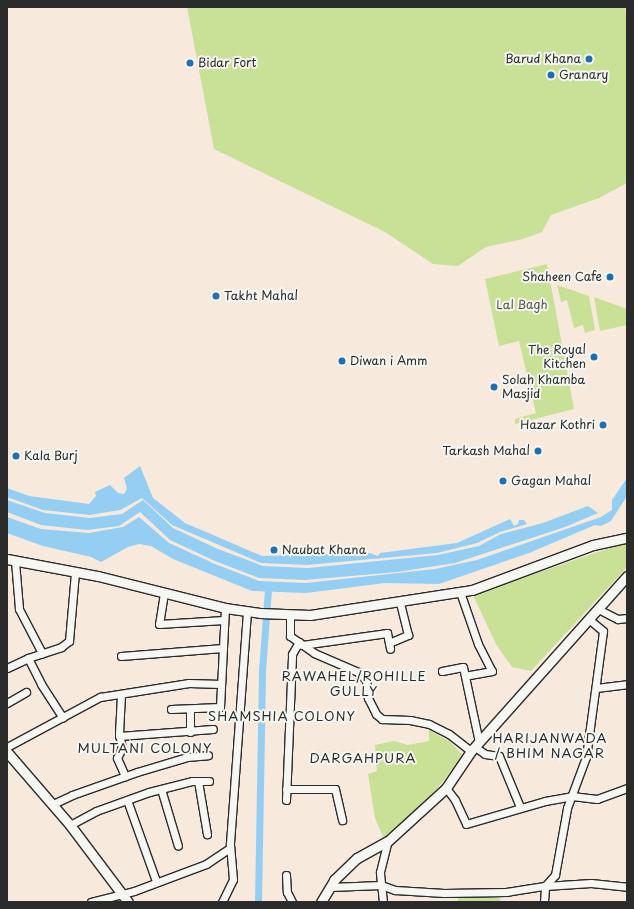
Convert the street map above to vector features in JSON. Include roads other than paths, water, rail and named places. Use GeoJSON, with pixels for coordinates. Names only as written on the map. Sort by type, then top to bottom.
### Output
{"type":"FeatureCollection","features":[{"type":"Feature","properties":{"kind":"street"},"geometry":{"type":"LineString","coordinates":[[42,653],[19,609],[11,560],[75,572],[164,592],[225,608],[260,613],[310,615],[460,592],[593,545],[627,538]]}},
{"type":"Feature","properties":{"kind":"street"},"geometry":{"type":"LineString","coordinates":[[7,668],[28,658],[66,644],[71,638],[75,572]]}},
{"type":"Feature","properties":{"kind":"street"},"geometry":{"type":"LineString","coordinates":[[320,902],[330,887],[357,858],[388,841],[446,788],[475,747],[600,610],[627,576]]}},
{"type":"Feature","properties":{"kind":"street"},"geometry":{"type":"LineString","coordinates":[[164,592],[159,624],[224,620]]}},
{"type":"Feature","properties":{"kind":"street"},"geometry":{"type":"LineString","coordinates":[[460,592],[478,644],[492,671],[465,676]]}},
{"type":"Feature","properties":{"kind":"street"},"geometry":{"type":"LineString","coordinates":[[286,800],[292,654],[301,644],[387,633],[390,646],[408,635],[400,602]]}},
{"type":"Feature","properties":{"kind":"street"},"geometry":{"type":"LineString","coordinates":[[171,709],[218,708],[221,684],[225,608]]}},
{"type":"Feature","properties":{"kind":"street"},"geometry":{"type":"LineString","coordinates":[[600,610],[618,619],[627,618]]}},
{"type":"Feature","properties":{"kind":"street"},"geometry":{"type":"LineString","coordinates":[[222,902],[234,880],[230,848],[247,611]]}},
{"type":"Feature","properties":{"kind":"street"},"geometry":{"type":"LineString","coordinates":[[288,614],[290,636],[314,652],[358,672],[366,680],[368,698],[376,714],[382,719],[429,724],[475,747],[485,754],[499,756],[520,807]]}},
{"type":"Feature","properties":{"kind":"street"},"geometry":{"type":"LineString","coordinates":[[544,902],[545,886],[555,875],[567,808],[586,757],[603,631],[590,620]]}},
{"type":"Feature","properties":{"kind":"street"},"geometry":{"type":"LineString","coordinates":[[121,656],[223,648]]}},
{"type":"Feature","properties":{"kind":"street"},"geometry":{"type":"LineString","coordinates":[[28,658],[40,684],[63,718]]}},
{"type":"Feature","properties":{"kind":"street"},"geometry":{"type":"LineString","coordinates":[[442,671],[463,667],[475,747]]}},
{"type":"Feature","properties":{"kind":"street"},"geometry":{"type":"LineString","coordinates":[[7,747],[100,697],[113,693],[121,695],[189,683],[221,684]]}},
{"type":"Feature","properties":{"kind":"street"},"geometry":{"type":"LineString","coordinates":[[596,688],[627,684]]}},
{"type":"Feature","properties":{"kind":"street"},"geometry":{"type":"LineString","coordinates":[[7,703],[26,692]]}},
{"type":"Feature","properties":{"kind":"street"},"geometry":{"type":"LineString","coordinates":[[121,695],[120,736],[122,748],[116,758],[125,776]]}},
{"type":"Feature","properties":{"kind":"street"},"geometry":{"type":"LineString","coordinates":[[190,709],[190,732]]}},
{"type":"Feature","properties":{"kind":"street"},"geometry":{"type":"LineString","coordinates":[[120,736],[190,732],[213,729]]}},
{"type":"Feature","properties":{"kind":"street"},"geometry":{"type":"LineString","coordinates":[[7,752],[70,825],[128,902]]}},
{"type":"Feature","properties":{"kind":"street"},"geometry":{"type":"LineString","coordinates":[[53,804],[125,776],[187,757],[208,755]]}},
{"type":"Feature","properties":{"kind":"street"},"geometry":{"type":"LineString","coordinates":[[70,825],[91,813],[161,789],[198,781],[209,781]]}},
{"type":"Feature","properties":{"kind":"street"},"geometry":{"type":"LineString","coordinates":[[198,781],[207,834]]}},
{"type":"Feature","properties":{"kind":"street"},"geometry":{"type":"LineString","coordinates":[[446,788],[466,824],[520,807],[572,796],[597,799],[627,788]]}},
{"type":"Feature","properties":{"kind":"street"},"geometry":{"type":"LineString","coordinates":[[161,789],[178,846]]}},
{"type":"Feature","properties":{"kind":"street"},"geometry":{"type":"LineString","coordinates":[[286,789],[335,789],[342,820]]}},
{"type":"Feature","properties":{"kind":"street"},"geometry":{"type":"LineString","coordinates":[[127,800],[156,881]]}},
{"type":"Feature","properties":{"kind":"street"},"geometry":{"type":"LineString","coordinates":[[383,902],[380,872],[388,841]]}},
{"type":"Feature","properties":{"kind":"street"},"geometry":{"type":"LineString","coordinates":[[91,902],[121,894],[206,864],[230,848]]}},
{"type":"Feature","properties":{"kind":"street"},"geometry":{"type":"LineString","coordinates":[[286,875],[287,892],[292,902]]}},
{"type":"Feature","properties":{"kind":"street"},"geometry":{"type":"LineString","coordinates":[[330,887],[381,885],[395,890],[444,893],[506,892],[545,886],[591,883],[627,887]]}},
{"type":"Feature","properties":{"kind":"water"},"geometry":{"type":"Polygon","coordinates":[[[140,466],[153,498],[185,523],[262,556],[370,553],[378,556],[380,553],[457,543],[510,519],[514,526],[518,524],[519,520],[524,520],[527,524],[500,532],[477,543],[437,553],[307,565],[261,563],[172,525],[142,498],[120,510],[89,515],[43,510],[7,497],[7,488],[29,496],[89,504],[96,496],[95,492],[110,485],[118,493],[124,494],[127,489],[124,478],[140,466]]]}},
{"type":"Feature","properties":{"kind":"water"},"geometry":{"type":"Polygon","coordinates":[[[627,478],[627,496],[611,521],[601,526],[595,525],[529,553],[439,584],[385,583],[306,593],[252,591],[173,559],[151,546],[139,544],[128,547],[101,562],[91,557],[43,546],[7,533],[7,517],[41,529],[89,533],[123,527],[139,517],[169,543],[215,564],[259,581],[306,583],[435,569],[477,560],[601,517],[612,510],[612,500],[627,478]]]}},
{"type":"Feature","properties":{"kind":"water"},"geometry":{"type":"Polygon","coordinates":[[[7,500],[45,513],[90,518],[122,514],[143,500],[173,528],[218,549],[263,566],[308,568],[438,555],[479,546],[501,534],[543,523],[588,506],[598,513],[565,527],[455,563],[397,572],[305,580],[259,578],[215,561],[170,540],[140,512],[119,526],[87,530],[41,525],[7,512],[7,500]]]}},
{"type":"Feature","properties":{"kind":"waterway"},"geometry":{"type":"LineString","coordinates":[[258,902],[262,671],[268,589]]}},
{"type":"Feature","properties":{"kind":"place","name":"Barud Khana"},"geometry":{"type":"Point","coordinates":[589,59]}},
{"type":"Feature","properties":{"kind":"place","name":"Bidar Fort"},"geometry":{"type":"Point","coordinates":[190,63]}},
{"type":"Feature","properties":{"kind":"place","name":"Granary"},"geometry":{"type":"Point","coordinates":[551,75]}},
{"type":"Feature","properties":{"kind":"place","name":"Shaheen Cafe"},"geometry":{"type":"Point","coordinates":[610,277]}},
{"type":"Feature","properties":{"kind":"place","name":"Takht Mahal"},"geometry":{"type":"Point","coordinates":[216,296]}},
{"type":"Feature","properties":{"kind":"place","name":"The Royal Kitchen"},"geometry":{"type":"Point","coordinates":[594,357]}},
{"type":"Feature","properties":{"kind":"place","name":"Diwan i Amm"},"geometry":{"type":"Point","coordinates":[342,361]}},
{"type":"Feature","properties":{"kind":"place","name":"Solah Khamba Masjid"},"geometry":{"type":"Point","coordinates":[494,387]}},
{"type":"Feature","properties":{"kind":"place","name":"Hazar Kothri"},"geometry":{"type":"Point","coordinates":[603,425]}},
{"type":"Feature","properties":{"kind":"place","name":"Tarkash Mahal"},"geometry":{"type":"Point","coordinates":[538,451]}},
{"type":"Feature","properties":{"kind":"place","name":"Kala Burj"},"geometry":{"type":"Point","coordinates":[16,456]}},
{"type":"Feature","properties":{"kind":"place","name":"Gagan Mahal"},"geometry":{"type":"Point","coordinates":[503,481]}},
{"type":"Feature","properties":{"kind":"place","name":"Naubat Khana"},"geometry":{"type":"Point","coordinates":[274,550]}},
{"type":"Feature","properties":{"kind":"district","name":"RAWAHEL/ROHILLE GULLY"},"geometry":{"type":"Point","coordinates":[354,684]}},
{"type":"Feature","properties":{"kind":"district","name":"SHAMSHIA COLONY"},"geometry":{"type":"Point","coordinates":[282,716]}},
{"type":"Feature","properties":{"kind":"district","name":"HARIJANWADA / BHIM NAGAR"},"geometry":{"type":"Point","coordinates":[550,746]}},
{"type":"Feature","properties":{"kind":"district","name":"MULTANI COLONY"},"geometry":{"type":"Point","coordinates":[145,748]}},
{"type":"Feature","properties":{"kind":"district","name":"DARGAHPURA"},"geometry":{"type":"Point","coordinates":[363,758]}},
{"type":"Feature","properties":{"kind":"park label","name":"Lal Bagh"},"geometry":{"type":"Point","coordinates":[522,305]}}]}
